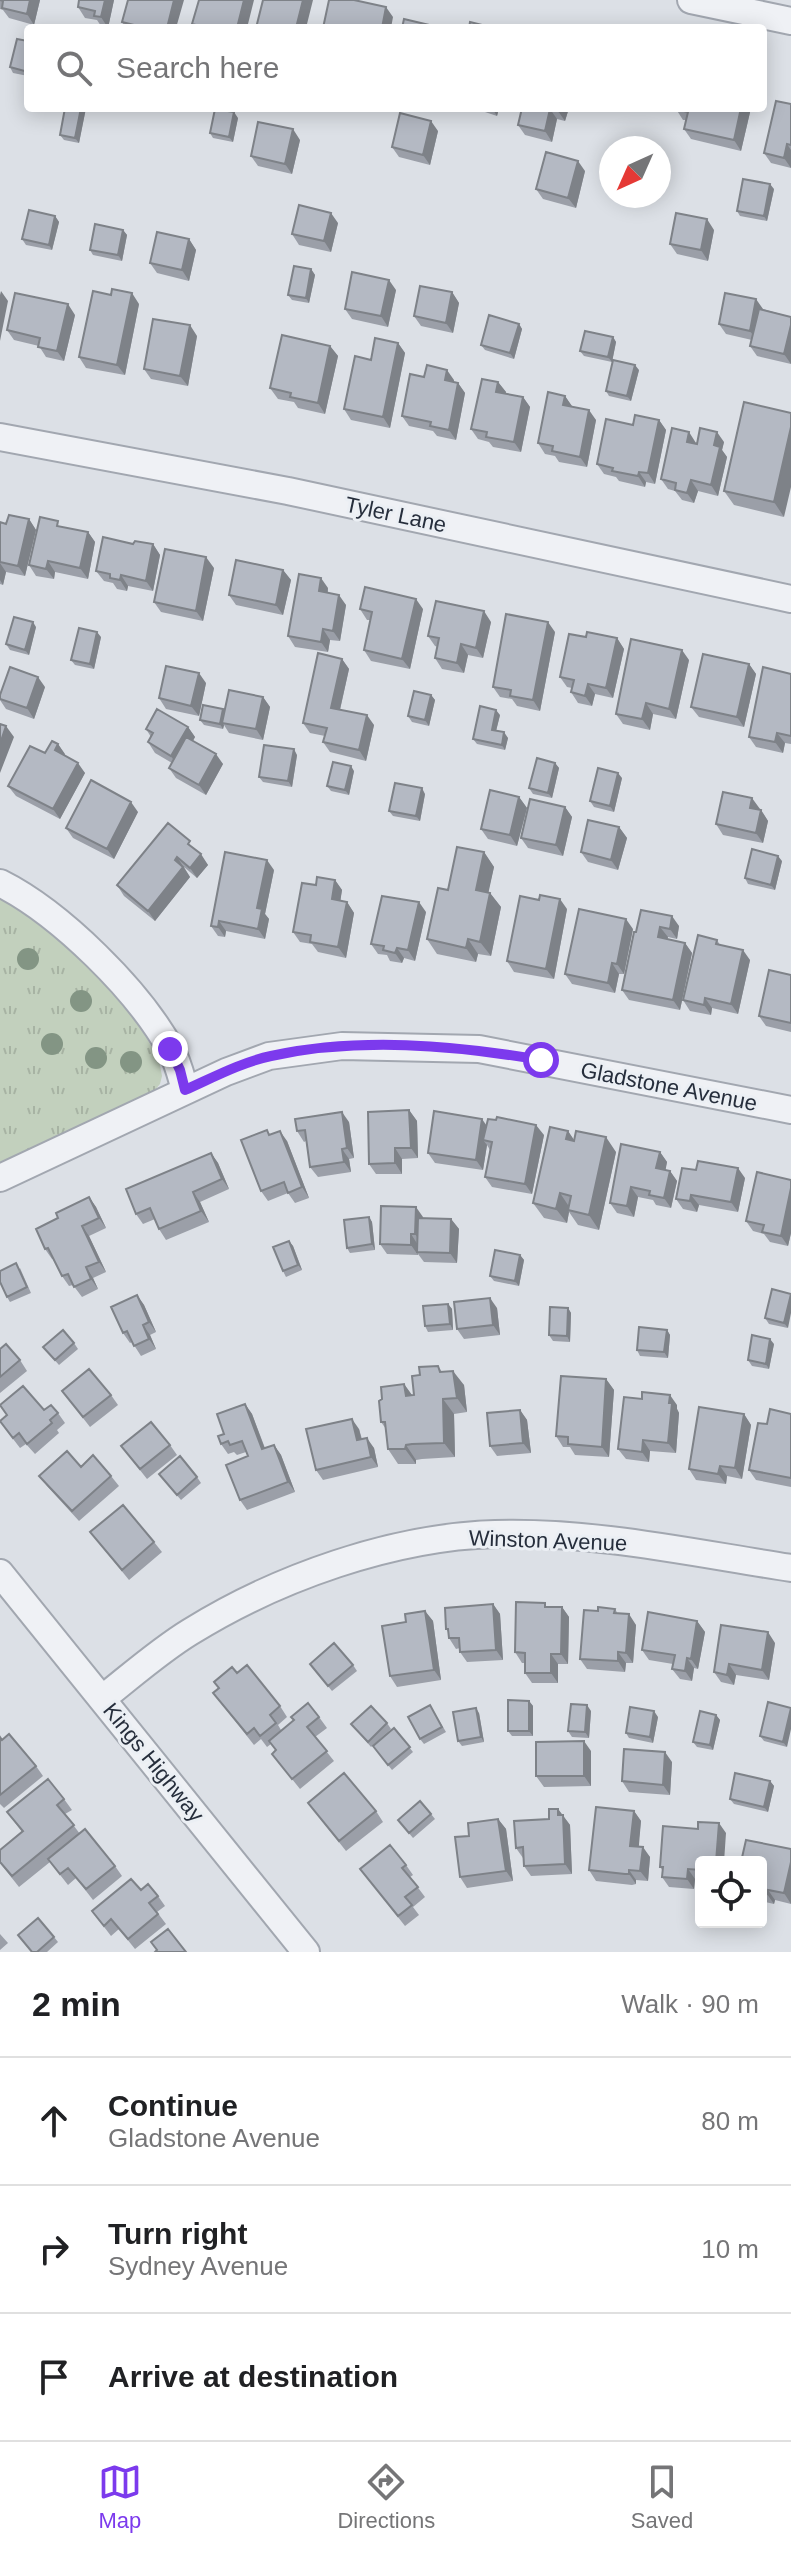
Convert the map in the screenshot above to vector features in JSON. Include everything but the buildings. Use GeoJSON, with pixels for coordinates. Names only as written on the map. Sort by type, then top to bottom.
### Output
{"type":"FeatureCollection","features":[{"type":"Feature","properties":{"kind":"street"},"geometry":{"type":"LineString","coordinates":[[691,0],[791,21]]}},
{"type":"Feature","properties":{"kind":"street","name":"Tyler Lane"},"geometry":{"type":"LineString","coordinates":[[0,437],[288,491],[791,599]]}},
{"type":"Feature","properties":{"kind":"street"},"geometry":{"type":"LineString","coordinates":[[0,883],[47,914],[114,975],[170,1049],[185,1090]]}},
{"type":"Feature","properties":{"kind":"street","name":"Gladstone Avenue"},"geometry":{"type":"LineString","coordinates":[[0,1178],[185,1090],[269,1056],[342,1046],[479,1049],[791,1110]]}},
{"type":"Feature","properties":{"kind":"street","name":"Winston Avenue"},"geometry":{"type":"LineString","coordinates":[[103,1698],[190,1632],[249,1600],[358,1557],[437,1539],[495,1534],[611,1539],[791,1568]]}},
{"type":"Feature","properties":{"kind":"street","name":"Kings Highway"},"geometry":{"type":"LineString","coordinates":[[0,1573],[306,1952]]}},
{"type":"Feature","properties":{"kind":"green space"},"geometry":{"type":"Polygon","coordinates":[[[0,896],[37,918],[82,958],[118,997],[159,1060],[162,1076],[154,1091],[0,1163],[0,896]]]}},
{"type":"Feature","properties":{"kind":"route"},"geometry":{"type":"LineString","coordinates":[[170,1049],[185,1090],[269,1056],[342,1046],[479,1049],[541,1060]]}}]}
